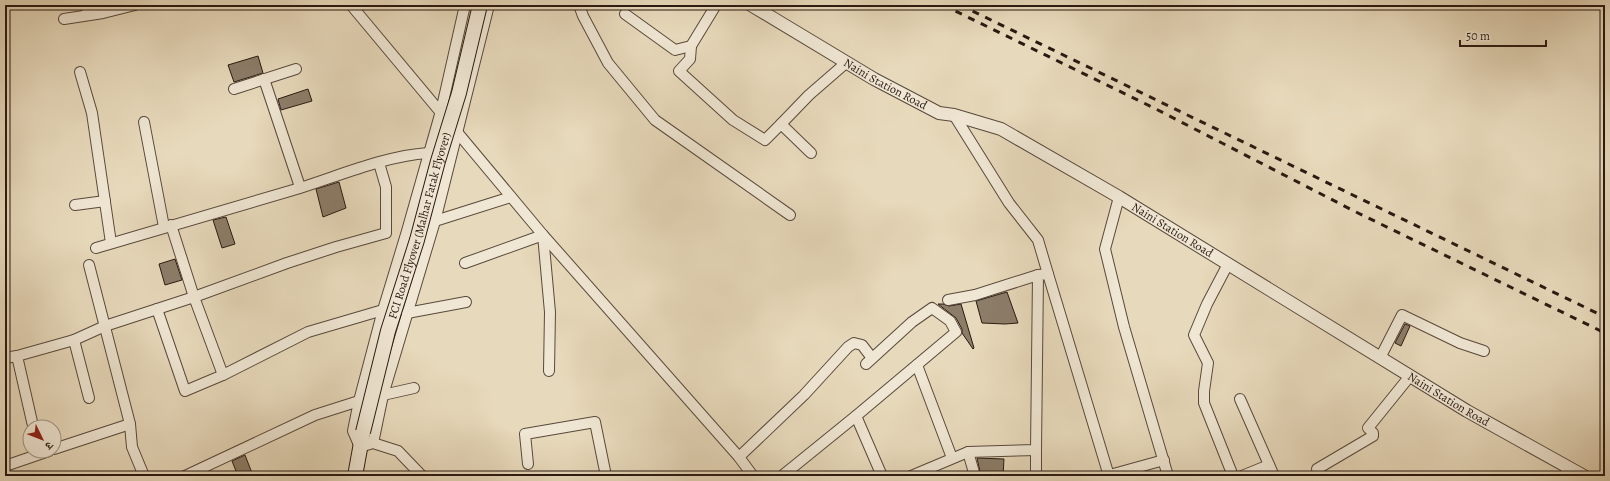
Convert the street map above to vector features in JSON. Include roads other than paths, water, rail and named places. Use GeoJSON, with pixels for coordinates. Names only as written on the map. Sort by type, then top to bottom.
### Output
{"type":"FeatureCollection","features":[{"type":"Feature","properties":{"kind":"main road","name":"FCI Road Flyover (Malhar Fatak Flyover)"},"geometry":{"type":"LineString","coordinates":[[355,476],[366,445],[364,432],[388,330],[417,240],[438,161],[459,93],[480,5]]}},
{"type":"Feature","properties":{"kind":"street"},"geometry":{"type":"LineString","coordinates":[[64,20],[88,10],[135,5]]}},
{"type":"Feature","properties":{"kind":"street"},"geometry":{"type":"LineString","coordinates":[[351,5],[543,235],[739,458],[753,476]]}},
{"type":"Feature","properties":{"kind":"street"},"geometry":{"type":"LineString","coordinates":[[422,476],[398,451],[366,445],[353,432],[359,401],[383,310],[441,111],[465,5]]}},
{"type":"Feature","properties":{"kind":"street"},"geometry":{"type":"LineString","coordinates":[[366,445],[383,395],[435,221],[489,5]]}},
{"type":"Feature","properties":{"kind":"street"},"geometry":{"type":"LineString","coordinates":[[579,5],[583,16],[608,63],[656,120],[790,215]]}},
{"type":"Feature","properties":{"kind":"street"},"geometry":{"type":"LineString","coordinates":[[716,5],[691,46],[690,59],[679,72],[733,120],[765,140],[809,95],[847,62]]}},
{"type":"Feature","properties":{"kind":"street","name":"Naini Station Road"},"geometry":{"type":"LineString","coordinates":[[751,5],[874,79],[939,113],[954,115],[1001,129],[1119,197],[1567,472],[1584,476]]}},
{"type":"Feature","properties":{"kind":"street"},"geometry":{"type":"LineString","coordinates":[[625,14],[675,50],[691,46]]}},
{"type":"Feature","properties":{"kind":"street"},"geometry":{"type":"LineString","coordinates":[[234,89],[296,68]]}},
{"type":"Feature","properties":{"kind":"street"},"geometry":{"type":"LineString","coordinates":[[80,72],[92,113],[111,243]]}},
{"type":"Feature","properties":{"kind":"street"},"geometry":{"type":"LineString","coordinates":[[264,79],[300,187]]}},
{"type":"Feature","properties":{"kind":"street"},"geometry":{"type":"LineString","coordinates":[[954,115],[1009,203],[1038,240],[1043,275],[1108,476],[1164,460]]}},
{"type":"Feature","properties":{"kind":"street"},"geometry":{"type":"LineString","coordinates":[[144,122],[167,226],[223,375]]}},
{"type":"Feature","properties":{"kind":"street"},"geometry":{"type":"LineString","coordinates":[[781,124],[811,153]]}},
{"type":"Feature","properties":{"kind":"street"},"geometry":{"type":"LineString","coordinates":[[96,248],[379,163],[428,153]]}},
{"type":"Feature","properties":{"kind":"street"},"geometry":{"type":"LineString","coordinates":[[5,358],[74,340],[105,326],[194,297],[294,261],[386,233],[386,187],[379,163]]}},
{"type":"Feature","properties":{"kind":"street"},"geometry":{"type":"LineString","coordinates":[[435,221],[511,197]]}},
{"type":"Feature","properties":{"kind":"street"},"geometry":{"type":"LineString","coordinates":[[1119,197],[1105,249],[1124,327],[1168,476]]}},
{"type":"Feature","properties":{"kind":"street"},"geometry":{"type":"LineString","coordinates":[[75,205],[105,201]]}},
{"type":"Feature","properties":{"kind":"street"},"geometry":{"type":"LineString","coordinates":[[465,263],[543,235]]}},
{"type":"Feature","properties":{"kind":"street"},"geometry":{"type":"LineString","coordinates":[[543,235],[550,312],[550,371]]}},
{"type":"Feature","properties":{"kind":"street"},"geometry":{"type":"LineString","coordinates":[[1228,264],[1207,304],[1194,335],[1208,363],[1204,403],[1233,476]]}},
{"type":"Feature","properties":{"kind":"street"},"geometry":{"type":"LineString","coordinates":[[89,265],[130,424],[132,447],[144,476]]}},
{"type":"Feature","properties":{"kind":"street"},"geometry":{"type":"LineString","coordinates":[[948,300],[975,295],[1043,275]]}},
{"type":"Feature","properties":{"kind":"street"},"geometry":{"type":"LineString","coordinates":[[1036,476],[1043,275]]}},
{"type":"Feature","properties":{"kind":"street"},"geometry":{"type":"LineString","coordinates":[[407,313],[466,302]]}},
{"type":"Feature","properties":{"kind":"street"},"geometry":{"type":"LineString","coordinates":[[739,458],[804,395],[848,347],[854,343],[862,345],[869,361],[912,322],[932,308],[950,321],[956,332],[782,476]]}},
{"type":"Feature","properties":{"kind":"street"},"geometry":{"type":"LineString","coordinates":[[157,309],[185,392],[223,375],[308,332],[383,310]]}},
{"type":"Feature","properties":{"kind":"street"},"geometry":{"type":"LineString","coordinates":[[1380,358],[1402,315],[1460,343],[1484,351]]}},
{"type":"Feature","properties":{"kind":"street"},"geometry":{"type":"LineString","coordinates":[[74,340],[89,398]]}},
{"type":"Feature","properties":{"kind":"street"},"geometry":{"type":"LineString","coordinates":[[17,356],[31,419]]}},
{"type":"Feature","properties":{"kind":"street"},"geometry":{"type":"LineString","coordinates":[[917,365],[952,458]]}},
{"type":"Feature","properties":{"kind":"street"},"geometry":{"type":"LineString","coordinates":[[1317,469],[1373,436],[1373,433],[1368,428],[1410,376]]}},
{"type":"Feature","properties":{"kind":"street"},"geometry":{"type":"LineString","coordinates":[[383,395],[414,388]]}},
{"type":"Feature","properties":{"kind":"street"},"geometry":{"type":"LineString","coordinates":[[1240,398],[1274,476]]}},
{"type":"Feature","properties":{"kind":"street"},"geometry":{"type":"LineString","coordinates":[[185,476],[315,415],[359,401]]}},
{"type":"Feature","properties":{"kind":"street"},"geometry":{"type":"LineString","coordinates":[[856,416],[882,476]]}},
{"type":"Feature","properties":{"kind":"street"},"geometry":{"type":"LineString","coordinates":[[528,464],[525,434],[595,422],[606,476]]}},
{"type":"Feature","properties":{"kind":"street"},"geometry":{"type":"LineString","coordinates":[[62,446],[130,424]]}},
{"type":"Feature","properties":{"kind":"street"},"geometry":{"type":"LineString","coordinates":[[911,476],[968,452],[1036,450]]}},
{"type":"Feature","properties":{"kind":"street"},"geometry":{"type":"LineString","coordinates":[[968,452],[975,476]]}},
{"type":"Feature","properties":{"kind":"street"},"geometry":{"type":"LineString","coordinates":[[5,466],[26,459]]}},
{"type":"Feature","properties":{"kind":"street"},"geometry":{"type":"LineString","coordinates":[[1242,476],[1269,465]]}},
{"type":"Feature","properties":{"kind":"railway"},"geometry":{"type":"LineString","coordinates":[[943,5],[1152,107],[1356,212],[1605,333]]}},
{"type":"Feature","properties":{"kind":"railway"},"geometry":{"type":"LineString","coordinates":[[960,5],[1605,317]]}}]}
